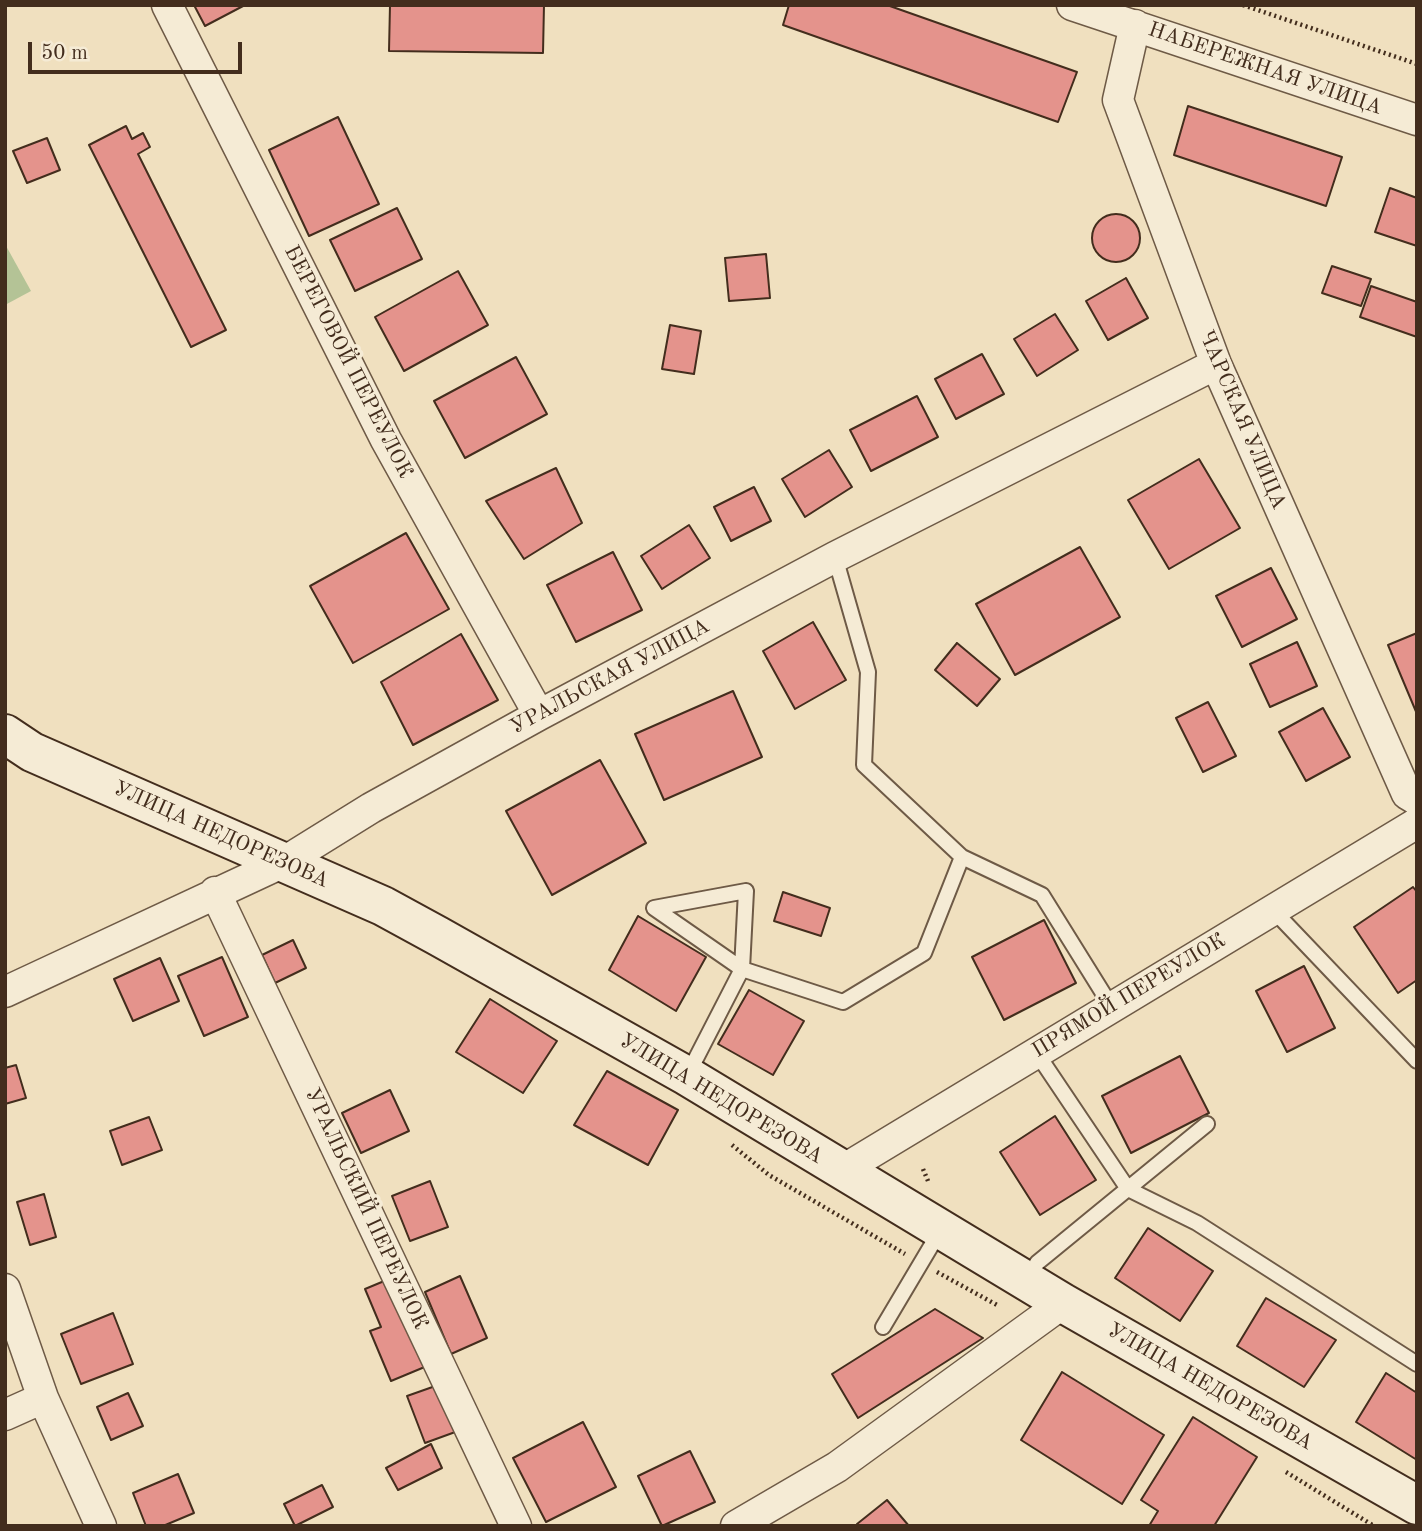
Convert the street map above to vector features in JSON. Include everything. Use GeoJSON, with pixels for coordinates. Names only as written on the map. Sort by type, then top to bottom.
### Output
{"type":"FeatureCollection","features":[{"type":"Feature","properties":{"kind":"street","name":"БЕРЕГОВОЙ ПЕРЕУЛОК"},"geometry":{"type":"LineString","coordinates":[[167,5],[386,440],[539,715]]}},
{"type":"Feature","properties":{"kind":"street","name":"НАБЕРЕЖНАЯ УЛИЦА"},"geometry":{"type":"LineString","coordinates":[[1072,5],[1417,120]]}},
{"type":"Feature","properties":{"kind":"street","name":"ЧАРСКАЯ УЛИЦА"},"geometry":{"type":"LineString","coordinates":[[1135,25],[1118,100],[1216,364],[1407,794],[1417,800]]}},
{"type":"Feature","properties":{"kind":"street","name":"УРАЛЬСКАЯ УЛИЦА"},"geometry":{"type":"LineString","coordinates":[[5,992],[284,862],[371,807],[539,715],[835,558],[1216,364]]}},
{"type":"Feature","properties":{"kind":"street","name":"УЛИЦА НЕДОРЕЗОВА"},"geometry":{"type":"LineString","coordinates":[[5,734],[32,752],[383,906],[687,1076],[1063,1303],[1417,1505]]}},
{"type":"Feature","properties":{"kind":"street","name":"ПРЯМОЙ ПЕРЕУЛОК"},"geometry":{"type":"LineString","coordinates":[[841,1171],[1417,823]]}},
{"type":"Feature","properties":{"kind":"street","name":"УРАЛЬСКИЙ ПЕРЕУЛОК"},"geometry":{"type":"LineString","coordinates":[[215,892],[516,1526]]}},
{"type":"Feature","properties":{"kind":"street"},"geometry":{"type":"LineString","coordinates":[[5,1289],[43,1398],[101,1526]]}},
{"type":"Feature","properties":{"kind":"street"},"geometry":{"type":"LineString","coordinates":[[736,1526],[838,1467],[1063,1303]]}},
{"type":"Feature","properties":{"kind":"street"},"geometry":{"type":"LineString","coordinates":[[5,1415],[43,1398]]}},
{"type":"Feature","properties":{"kind":"lane"},"geometry":{"type":"LineString","coordinates":[[835,558],[868,672],[863,765],[962,857],[1042,895],[1111,1006]]}},
{"type":"Feature","properties":{"kind":"lane"},"geometry":{"type":"LineString","coordinates":[[687,1076],[742,969],[747,891],[654,908],[742,969],[843,1002],[923,953],[962,857]]}},
{"type":"Feature","properties":{"kind":"lane"},"geometry":{"type":"LineString","coordinates":[[1273,909],[1417,1061]]}},
{"type":"Feature","properties":{"kind":"lane"},"geometry":{"type":"LineString","coordinates":[[1036,1052],[1128,1189],[1197,1223],[1417,1364]]}},
{"type":"Feature","properties":{"kind":"lane"},"geometry":{"type":"LineString","coordinates":[[1037,1263],[1207,1124]]}},
{"type":"Feature","properties":{"kind":"lane"},"geometry":{"type":"LineString","coordinates":[[883,1327],[941,1230]]}},
{"type":"Feature","properties":{"kind":"path"},"geometry":{"type":"LineString","coordinates":[[1244,5],[1417,64]]}},
{"type":"Feature","properties":{"kind":"path"},"geometry":{"type":"LineString","coordinates":[[769,1175],[1004,1309]]}},
{"type":"Feature","properties":{"kind":"green space"},"geometry":{"type":"Polygon","coordinates":[[[5,244],[31,291],[5,305],[5,244]]]}},
{"type":"Feature","properties":{"kind":"building"},"geometry":{"type":"Polygon","coordinates":[[[194,5],[245,5],[205,26],[194,5]]]}},
{"type":"Feature","properties":{"kind":"building"},"geometry":{"type":"Polygon","coordinates":[[[390,5],[544,5],[543,53],[389,51],[390,5]]]}},
{"type":"Feature","properties":{"kind":"building"},"geometry":{"type":"Polygon","coordinates":[[[789,5],[887,5],[1077,72],[1058,122],[783,25],[789,5]]]}},
{"type":"Feature","properties":{"kind":"building"},"geometry":{"type":"Polygon","coordinates":[[[1188,106],[1342,157],[1326,206],[1174,155],[1188,106]]]}},
{"type":"Feature","properties":{"kind":"building"},"geometry":{"type":"Polygon","coordinates":[[[338,117],[379,204],[309,236],[269,150],[338,117]]]}},
{"type":"Feature","properties":{"kind":"building"},"geometry":{"type":"Polygon","coordinates":[[[126,126],[132,139],[143,133],[150,147],[138,154],[226,330],[191,347],[89,145],[126,126]]]}},
{"type":"Feature","properties":{"kind":"building"},"geometry":{"type":"Polygon","coordinates":[[[47,138],[60,170],[27,183],[13,151],[47,138]]]}},
{"type":"Feature","properties":{"kind":"building"},"geometry":{"type":"Polygon","coordinates":[[[1390,188],[1417,198],[1417,246],[1375,232],[1390,188]]]}},
{"type":"Feature","properties":{"kind":"building"},"geometry":{"type":"Polygon","coordinates":[[[397,208],[422,259],[355,291],[330,240],[397,208]]]}},
{"type":"Feature","properties":{"kind":"building"},"geometry":{"type":"Polygon","coordinates":[[[1116,214],[1133,221],[1140,238],[1133,255],[1116,262],[1099,255],[1092,238],[1099,221],[1116,214]]]}},
{"type":"Feature","properties":{"kind":"building"},"geometry":{"type":"Polygon","coordinates":[[[766,254],[770,298],[729,301],[725,258],[766,254]]]}},
{"type":"Feature","properties":{"kind":"building"},"geometry":{"type":"Polygon","coordinates":[[[1332,266],[1371,279],[1361,306],[1322,293],[1332,266]]]}},
{"type":"Feature","properties":{"kind":"building"},"geometry":{"type":"Polygon","coordinates":[[[458,271],[488,325],[404,371],[375,317],[458,271]]]}},
{"type":"Feature","properties":{"kind":"building"},"geometry":{"type":"Polygon","coordinates":[[[1126,278],[1148,318],[1108,340],[1086,301],[1126,278]]]}},
{"type":"Feature","properties":{"kind":"building"},"geometry":{"type":"Polygon","coordinates":[[[1371,286],[1417,302],[1417,337],[1360,317],[1371,286]]]}},
{"type":"Feature","properties":{"kind":"building"},"geometry":{"type":"Polygon","coordinates":[[[1055,314],[1078,350],[1037,376],[1014,339],[1055,314]]]}},
{"type":"Feature","properties":{"kind":"building"},"geometry":{"type":"Polygon","coordinates":[[[670,325],[701,331],[694,374],[662,369],[670,325]]]}},
{"type":"Feature","properties":{"kind":"building"},"geometry":{"type":"Polygon","coordinates":[[[982,354],[1004,394],[956,419],[935,379],[982,354]]]}},
{"type":"Feature","properties":{"kind":"building"},"geometry":{"type":"Polygon","coordinates":[[[516,357],[547,414],[465,458],[434,401],[516,357]]]}},
{"type":"Feature","properties":{"kind":"building"},"geometry":{"type":"Polygon","coordinates":[[[917,396],[938,437],[871,471],[850,430],[917,396]]]}},
{"type":"Feature","properties":{"kind":"building"},"geometry":{"type":"Polygon","coordinates":[[[829,450],[852,487],[805,517],[782,479],[829,450]]]}},
{"type":"Feature","properties":{"kind":"building"},"geometry":{"type":"Polygon","coordinates":[[[1199,459],[1240,528],[1169,569],[1128,500],[1199,459]]]}},
{"type":"Feature","properties":{"kind":"building"},"geometry":{"type":"Polygon","coordinates":[[[556,468],[582,523],[524,559],[486,501],[556,468]]]}},
{"type":"Feature","properties":{"kind":"building"},"geometry":{"type":"Polygon","coordinates":[[[754,487],[771,521],[731,541],[714,507],[754,487]]]}},
{"type":"Feature","properties":{"kind":"building"},"geometry":{"type":"Polygon","coordinates":[[[689,525],[710,558],[662,589],[641,556],[689,525]]]}},
{"type":"Feature","properties":{"kind":"building"},"geometry":{"type":"Polygon","coordinates":[[[406,533],[449,609],[353,663],[310,586],[406,533]]]}},
{"type":"Feature","properties":{"kind":"building"},"geometry":{"type":"Polygon","coordinates":[[[1080,547],[1120,617],[1015,675],[976,604],[1080,547]]]}},
{"type":"Feature","properties":{"kind":"building"},"geometry":{"type":"Polygon","coordinates":[[[613,552],[642,610],[576,642],[547,585],[613,552]]]}},
{"type":"Feature","properties":{"kind":"building"},"geometry":{"type":"Polygon","coordinates":[[[1271,568],[1297,619],[1242,647],[1216,596],[1271,568]]]}},
{"type":"Feature","properties":{"kind":"building"},"geometry":{"type":"Polygon","coordinates":[[[813,622],[846,680],[795,709],[763,651],[813,622]]]}},
{"type":"Feature","properties":{"kind":"building"},"geometry":{"type":"Polygon","coordinates":[[[1417,633],[1417,714],[1388,645],[1417,633]]]}},
{"type":"Feature","properties":{"kind":"building"},"geometry":{"type":"Polygon","coordinates":[[[461,634],[498,700],[413,745],[381,682],[461,634]]]}},
{"type":"Feature","properties":{"kind":"building"},"geometry":{"type":"Polygon","coordinates":[[[1297,642],[1317,686],[1270,707],[1250,664],[1297,642]]]}},
{"type":"Feature","properties":{"kind":"building"},"geometry":{"type":"Polygon","coordinates":[[[957,643],[1000,679],[977,706],[935,670],[957,643]]]}},
{"type":"Feature","properties":{"kind":"building"},"geometry":{"type":"Polygon","coordinates":[[[733,691],[762,757],[664,800],[635,734],[733,691]]]}},
{"type":"Feature","properties":{"kind":"building"},"geometry":{"type":"Polygon","coordinates":[[[1208,702],[1236,756],[1203,772],[1176,718],[1208,702]]]}},
{"type":"Feature","properties":{"kind":"building"},"geometry":{"type":"Polygon","coordinates":[[[1323,708],[1350,757],[1306,781],[1279,732],[1323,708]]]}},
{"type":"Feature","properties":{"kind":"building"},"geometry":{"type":"Polygon","coordinates":[[[600,760],[646,843],[552,895],[506,811],[600,760]]]}},
{"type":"Feature","properties":{"kind":"building"},"geometry":{"type":"Polygon","coordinates":[[[1413,887],[1417,892],[1417,980],[1398,993],[1354,927],[1413,887]]]}},
{"type":"Feature","properties":{"kind":"building"},"geometry":{"type":"Polygon","coordinates":[[[783,892],[830,908],[821,936],[774,921],[783,892]]]}},
{"type":"Feature","properties":{"kind":"building"},"geometry":{"type":"Polygon","coordinates":[[[638,916],[706,957],[676,1011],[609,970],[638,916]]]}},
{"type":"Feature","properties":{"kind":"building"},"geometry":{"type":"Polygon","coordinates":[[[1044,920],[1076,983],[1004,1020],[972,957],[1044,920]]]}},
{"type":"Feature","properties":{"kind":"building"},"geometry":{"type":"Polygon","coordinates":[[[293,940],[306,968],[275,983],[262,955],[293,940]]]}},
{"type":"Feature","properties":{"kind":"building"},"geometry":{"type":"Polygon","coordinates":[[[222,957],[248,1017],[204,1036],[178,976],[222,957]]]}},
{"type":"Feature","properties":{"kind":"building"},"geometry":{"type":"Polygon","coordinates":[[[160,958],[179,1001],[133,1021],[114,979],[160,958]]]}},
{"type":"Feature","properties":{"kind":"building"},"geometry":{"type":"Polygon","coordinates":[[[1304,966],[1335,1028],[1287,1052],[1256,991],[1304,966]]]}},
{"type":"Feature","properties":{"kind":"building"},"geometry":{"type":"Polygon","coordinates":[[[749,990],[804,1021],[773,1075],[718,1044],[749,990]]]}},
{"type":"Feature","properties":{"kind":"building"},"geometry":{"type":"Polygon","coordinates":[[[490,999],[557,1041],[523,1093],[456,1052],[490,999]]]}},
{"type":"Feature","properties":{"kind":"building"},"geometry":{"type":"Polygon","coordinates":[[[1180,1056],[1209,1113],[1131,1153],[1102,1096],[1180,1056]]]}},
{"type":"Feature","properties":{"kind":"building"},"geometry":{"type":"Polygon","coordinates":[[[16,1065],[26,1098],[5,1104],[5,1068],[16,1065]]]}},
{"type":"Feature","properties":{"kind":"building"},"geometry":{"type":"Polygon","coordinates":[[[607,1071],[678,1110],[648,1165],[574,1125],[607,1071]]]}},
{"type":"Feature","properties":{"kind":"building"},"geometry":{"type":"Polygon","coordinates":[[[390,1090],[409,1131],[361,1153],[342,1113],[390,1090]]]}},
{"type":"Feature","properties":{"kind":"building"},"geometry":{"type":"Polygon","coordinates":[[[1055,1116],[1096,1180],[1040,1215],[1000,1152],[1055,1116]]]}},
{"type":"Feature","properties":{"kind":"building"},"geometry":{"type":"Polygon","coordinates":[[[149,1117],[162,1150],[122,1165],[110,1131],[149,1117]]]}},
{"type":"Feature","properties":{"kind":"building"},"geometry":{"type":"Polygon","coordinates":[[[430,1181],[448,1227],[410,1241],[392,1196],[430,1181]]]}},
{"type":"Feature","properties":{"kind":"building"},"geometry":{"type":"Polygon","coordinates":[[[44,1194],[56,1237],[30,1245],[17,1202],[44,1194]]]}},
{"type":"Feature","properties":{"kind":"building"},"geometry":{"type":"Polygon","coordinates":[[[1148,1228],[1213,1271],[1180,1321],[1115,1278],[1148,1228]]]}},
{"type":"Feature","properties":{"kind":"building"},"geometry":{"type":"Polygon","coordinates":[[[460,1276],[487,1338],[451,1354],[425,1292],[460,1276]]]}},
{"type":"Feature","properties":{"kind":"building"},"geometry":{"type":"Polygon","coordinates":[[[389,1279],[427,1366],[391,1381],[370,1331],[381,1327],[365,1289],[389,1279]]]}},
{"type":"Feature","properties":{"kind":"building"},"geometry":{"type":"Polygon","coordinates":[[[1266,1298],[1336,1340],[1304,1387],[1237,1346],[1266,1298]]]}},
{"type":"Feature","properties":{"kind":"building"},"geometry":{"type":"Polygon","coordinates":[[[935,1309],[983,1338],[858,1418],[832,1374],[935,1309]]]}},
{"type":"Feature","properties":{"kind":"building"},"geometry":{"type":"Polygon","coordinates":[[[113,1313],[133,1364],[81,1384],[61,1334],[113,1313]]]}},
{"type":"Feature","properties":{"kind":"building"},"geometry":{"type":"Polygon","coordinates":[[[1062,1372],[1164,1435],[1122,1504],[1021,1440],[1062,1372]]]}},
{"type":"Feature","properties":{"kind":"building"},"geometry":{"type":"Polygon","coordinates":[[[1386,1373],[1417,1393],[1417,1460],[1356,1422],[1386,1373]]]}},
{"type":"Feature","properties":{"kind":"building"},"geometry":{"type":"Polygon","coordinates":[[[441,1384],[458,1431],[425,1443],[407,1396],[441,1384]]]}},
{"type":"Feature","properties":{"kind":"building"},"geometry":{"type":"Polygon","coordinates":[[[128,1393],[143,1426],[111,1440],[97,1407],[128,1393]]]}},
{"type":"Feature","properties":{"kind":"building"},"geometry":{"type":"Polygon","coordinates":[[[1193,1417],[1257,1457],[1214,1526],[1149,1526],[1158,1511],[1141,1500],[1193,1417]]]}},
{"type":"Feature","properties":{"kind":"building"},"geometry":{"type":"Polygon","coordinates":[[[583,1422],[616,1487],[546,1522],[513,1458],[583,1422]]]}},
{"type":"Feature","properties":{"kind":"building"},"geometry":{"type":"Polygon","coordinates":[[[431,1444],[442,1468],[398,1490],[386,1468],[431,1444]]]}},
{"type":"Feature","properties":{"kind":"building"},"geometry":{"type":"Polygon","coordinates":[[[690,1451],[715,1502],[662,1526],[638,1476],[690,1451]]]}},
{"type":"Feature","properties":{"kind":"building"},"geometry":{"type":"Polygon","coordinates":[[[178,1474],[194,1513],[163,1526],[146,1526],[133,1493],[178,1474]]]}},
{"type":"Feature","properties":{"kind":"building"},"geometry":{"type":"Polygon","coordinates":[[[322,1485],[333,1507],[295,1526],[284,1504],[322,1485]]]}},
{"type":"Feature","properties":{"kind":"building"},"geometry":{"type":"Polygon","coordinates":[[[887,1500],[909,1526],[858,1526],[857,1524],[887,1500]]]}}]}
